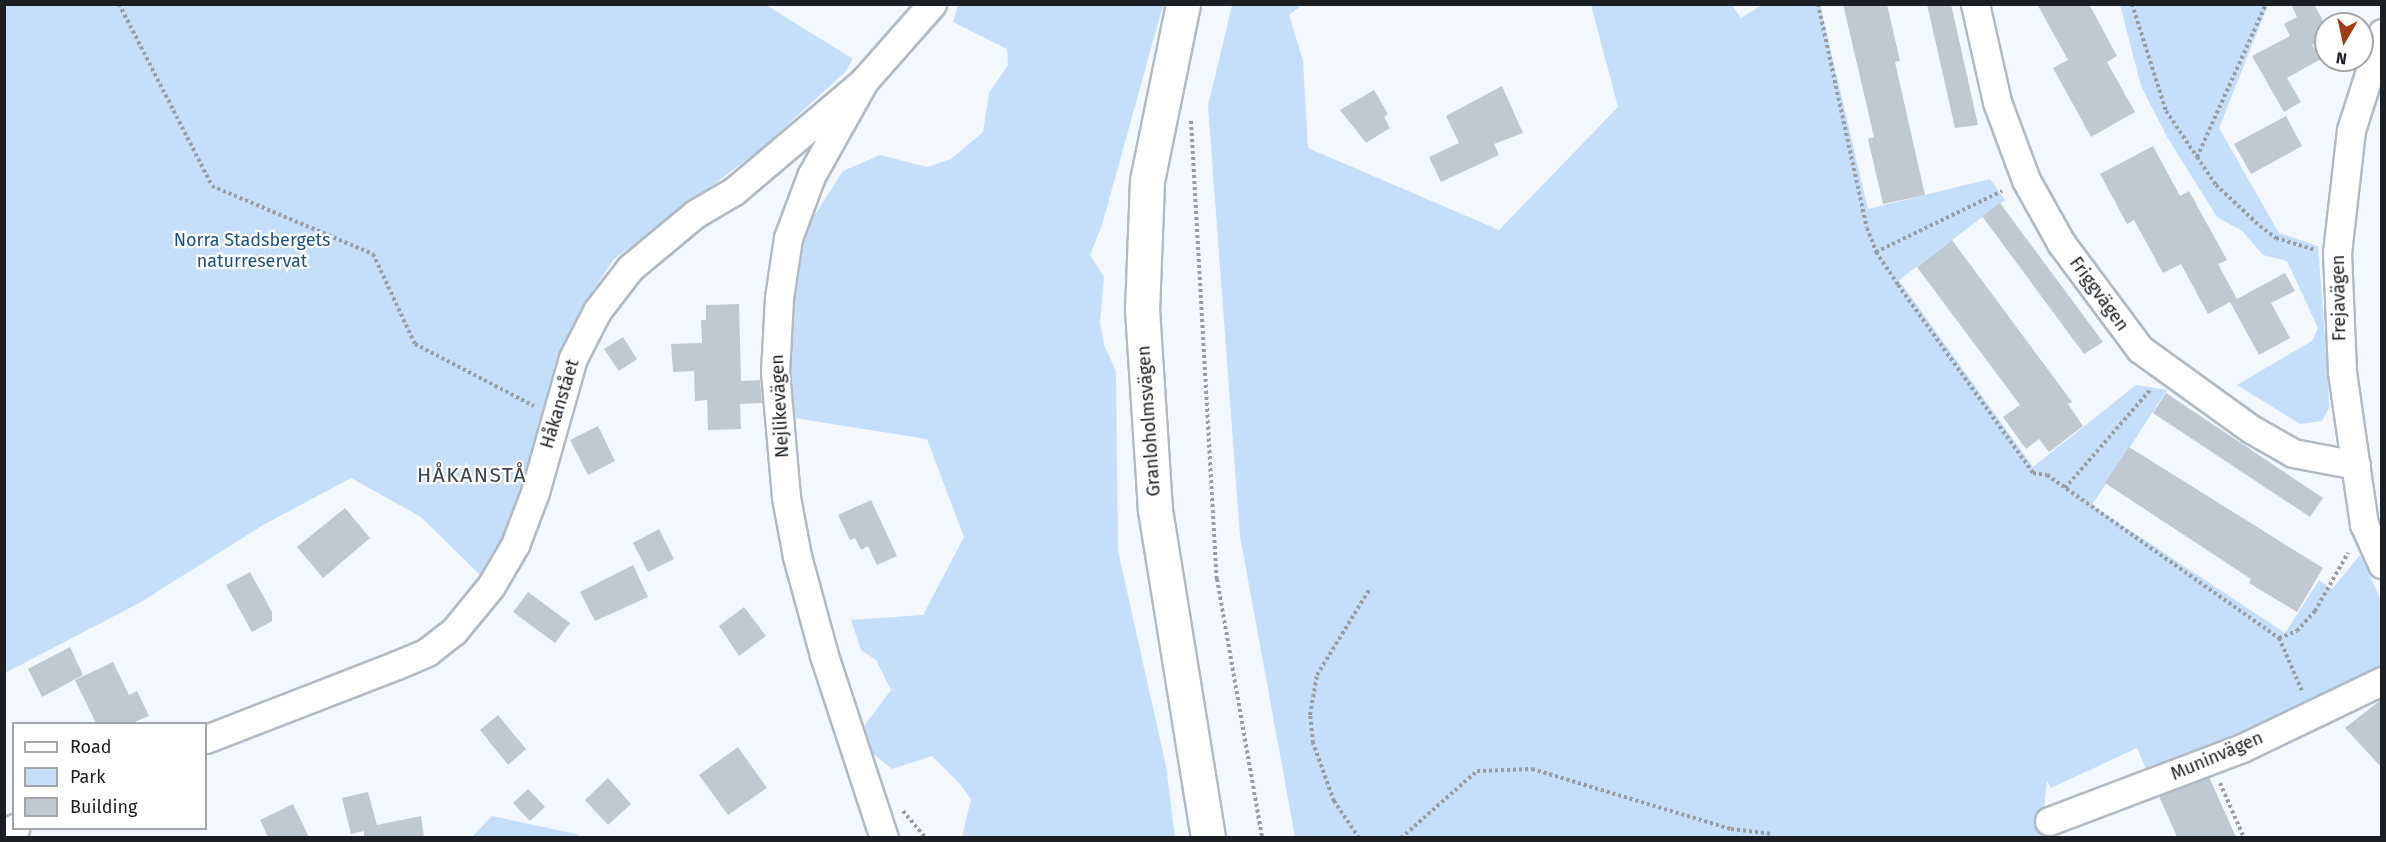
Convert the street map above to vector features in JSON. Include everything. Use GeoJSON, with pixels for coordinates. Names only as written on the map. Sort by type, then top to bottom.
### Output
{"type":"FeatureCollection","features":[{"type":"Feature","properties":{"kind":"street","name":"Nejlikevägen"},"geometry":{"type":"LineString","coordinates":[[884,837],[824,655],[797,556],[786,497],[775,372],[788,238],[811,176],[864,81],[932,4]]}},
{"type":"Feature","properties":{"kind":"street","name":"Granloholmsvägen"},"geometry":{"type":"LineString","coordinates":[[1183,4],[1147,181],[1142,309],[1155,510],[1208,837]]}},
{"type":"Feature","properties":{"kind":"street","name":"Friggvägen"},"geometry":{"type":"LineString","coordinates":[[1975,4],[1997,102],[2026,180],[2061,243],[2140,349],[2167,371],[2293,453],[2356,465]]}},
{"type":"Feature","properties":{"kind":"street","name":"Frejavägen"},"geometry":{"type":"LineString","coordinates":[[2382,33],[2351,130],[2337,252],[2340,352],[2364,524],[2382,564]]}},
{"type":"Feature","properties":{"kind":"street","name":"Håkanstået"},"geometry":{"type":"LineString","coordinates":[[207,739],[427,652],[454,631],[491,586],[515,545],[535,492],[554,416],[573,358],[597,311],[630,268],[695,214],[734,191],[864,81]]}},
{"type":"Feature","properties":{"kind":"street","name":"Muninvägen"},"geometry":{"type":"LineString","coordinates":[[2049,821],[2210,761],[2382,681]]}},
{"type":"Feature","properties":{"kind":"path"},"geometry":{"type":"LineString","coordinates":[[119,4],[212,186],[373,254],[415,344],[554,416]]}},
{"type":"Feature","properties":{"kind":"path"},"geometry":{"type":"LineString","coordinates":[[1818,4],[1876,252],[2033,473],[2047,475],[2279,638],[2298,687],[2321,710]]}},
{"type":"Feature","properties":{"kind":"path"},"geometry":{"type":"LineString","coordinates":[[2132,4],[2166,111],[2197,157],[2236,206],[2276,238],[2307,249],[2337,252]]}},
{"type":"Feature","properties":{"kind":"path"},"geometry":{"type":"LineString","coordinates":[[2197,157],[2266,4]]}},
{"type":"Feature","properties":{"kind":"path"},"geometry":{"type":"LineString","coordinates":[[1191,118],[1217,579],[1262,837]]}},
{"type":"Feature","properties":{"kind":"path"},"geometry":{"type":"LineString","coordinates":[[1876,252],[2026,180]]}},
{"type":"Feature","properties":{"kind":"path"},"geometry":{"type":"LineString","coordinates":[[2065,488],[2167,371]]}},
{"type":"Feature","properties":{"kind":"path"},"geometry":{"type":"LineString","coordinates":[[2279,638],[2297,631],[2315,611],[2364,524]]}},
{"type":"Feature","properties":{"kind":"path"},"geometry":{"type":"LineString","coordinates":[[1359,837],[1334,801],[1313,743],[1310,715],[1317,675],[1369,590]]}},
{"type":"Feature","properties":{"kind":"path"},"geometry":{"type":"LineString","coordinates":[[2210,761],[2244,837]]}},
{"type":"Feature","properties":{"kind":"path"},"geometry":{"type":"LineString","coordinates":[[1401,837],[1448,793],[1477,771],[1532,769],[1731,829],[1773,834]]}},
{"type":"Feature","properties":{"kind":"green space","name":"Norra Stadsbergets naturreservat"},"geometry":{"type":"Polygon","coordinates":[[[5,5],[766,5],[853,59],[845,72],[761,149],[614,259],[583,306],[561,355],[524,503],[483,578],[421,517],[351,478],[263,525],[141,602],[5,673],[5,5]]]}},
{"type":"Feature","properties":{"kind":"green space"},"geometry":{"type":"Polygon","coordinates":[[[958,5],[1163,5],[1102,225],[1090,255],[1104,277],[1100,323],[1104,345],[1116,371],[1118,551],[1166,766],[1175,837],[962,837],[971,799],[959,783],[932,756],[892,769],[873,754],[864,726],[891,690],[876,660],[861,650],[851,620],[923,615],[964,537],[927,439],[788,417],[784,340],[797,261],[810,222],[843,171],[880,155],[927,167],[951,159],[983,132],[989,93],[1008,65],[1007,49],[953,22],[958,5]]]}},
{"type":"Feature","properties":{"kind":"green space"},"geometry":{"type":"Polygon","coordinates":[[[1232,5],[1302,5],[1289,15],[1303,61],[1308,148],[1499,230],[1618,107],[1591,5],[1732,5],[1741,18],[1762,5],[1820,5],[1868,209],[1990,179],[2005,200],[1899,280],[2033,467],[2136,385],[2167,390],[2092,505],[2285,633],[2319,580],[2332,589],[2360,555],[2381,600],[2381,665],[2263,728],[2147,771],[2137,748],[2051,788],[2047,781],[2042,828],[2046,837],[1295,837],[1240,536],[1208,106],[1232,5]]]}},
{"type":"Feature","properties":{"kind":"green space"},"geometry":{"type":"Polygon","coordinates":[[[2120,5],[2268,5],[2219,128],[2279,233],[2318,246],[2329,408],[2322,421],[2300,424],[2237,385],[2312,341],[2318,328],[2287,261],[2263,255],[2242,231],[2217,217],[2167,137],[2141,86],[2120,5]]]}},
{"type":"Feature","properties":{"kind":"green space"},"geometry":{"type":"Polygon","coordinates":[[[492,816],[576,834],[581,837],[472,837],[492,816]]]}},
{"type":"Feature","properties":{"kind":"building"},"geometry":{"type":"Polygon","coordinates":[[[1843,4],[1887,4],[1900,61],[1895,62],[1925,195],[1883,204],[1868,139],[1874,137],[1843,4]]]}},
{"type":"Feature","properties":{"kind":"building"},"geometry":{"type":"Polygon","coordinates":[[[1927,4],[1951,4],[1978,125],[1955,128],[1927,4]]]}},
{"type":"Feature","properties":{"kind":"building"},"geometry":{"type":"Polygon","coordinates":[[[2037,4],[2089,4],[2117,56],[2107,62],[2135,112],[2091,137],[2053,68],[2068,60],[2037,4]]]}},
{"type":"Feature","properties":{"kind":"building"},"geometry":{"type":"Polygon","coordinates":[[[2291,4],[2314,4],[2318,12],[2314,12],[2314,44],[2312,45],[2314,63],[2287,78],[2301,102],[2284,112],[2252,56],[2290,36],[2284,24],[2297,17],[2291,4]]]}},
{"type":"Feature","properties":{"kind":"building"},"geometry":{"type":"Polygon","coordinates":[[[1502,86],[1523,133],[1494,144],[1499,155],[1441,182],[1429,157],[1459,143],[1446,116],[1502,86]]]}},
{"type":"Feature","properties":{"kind":"building"},"geometry":{"type":"Polygon","coordinates":[[[1374,90],[1388,114],[1384,117],[1390,128],[1366,143],[1340,110],[1374,90]]]}},
{"type":"Feature","properties":{"kind":"building"},"geometry":{"type":"Polygon","coordinates":[[[2286,116],[2302,146],[2251,174],[2234,144],[2286,116]]]}},
{"type":"Feature","properties":{"kind":"building"},"geometry":{"type":"Polygon","coordinates":[[[2153,146],[2180,196],[2189,191],[2227,260],[2218,264],[2237,299],[2285,273],[2295,291],[2271,303],[2290,338],[2259,355],[2230,302],[2208,314],[2181,264],[2163,273],[2134,220],[2127,224],[2100,174],[2153,146]]]}},
{"type":"Feature","properties":{"kind":"building"},"geometry":{"type":"Polygon","coordinates":[[[2000,203],[2103,342],[2084,354],[1982,216],[2000,203]]]}},
{"type":"Feature","properties":{"kind":"building"},"geometry":{"type":"Polygon","coordinates":[[[1952,240],[2072,402],[2068,404],[2083,426],[2049,452],[2039,439],[2026,449],[2003,417],[2020,405],[1917,267],[1952,240]]]}},
{"type":"Feature","properties":{"kind":"building"},"geometry":{"type":"Polygon","coordinates":[[[739,304],[741,381],[760,380],[762,403],[740,404],[741,429],[708,430],[707,400],[695,401],[694,371],[673,372],[671,344],[702,343],[701,320],[706,320],[706,305],[739,304]]]}},
{"type":"Feature","properties":{"kind":"building"},"geometry":{"type":"Polygon","coordinates":[[[623,337],[637,359],[619,371],[604,349],[623,337]]]}},
{"type":"Feature","properties":{"kind":"building"},"geometry":{"type":"Polygon","coordinates":[[[2166,393],[2323,498],[2310,517],[2153,413],[2166,393]]]}},
{"type":"Feature","properties":{"kind":"building"},"geometry":{"type":"Polygon","coordinates":[[[598,426],[615,461],[588,475],[570,440],[598,426]]]}},
{"type":"Feature","properties":{"kind":"building"},"geometry":{"type":"Polygon","coordinates":[[[2129,447],[2323,568],[2297,612],[2249,583],[2251,579],[2105,483],[2129,447]]]}},
{"type":"Feature","properties":{"kind":"building"},"geometry":{"type":"Polygon","coordinates":[[[871,500],[897,556],[877,565],[868,546],[861,550],[855,538],[850,540],[838,515],[871,500]]]}},
{"type":"Feature","properties":{"kind":"building"},"geometry":{"type":"Polygon","coordinates":[[[345,508],[370,538],[323,578],[297,547],[345,508]]]}},
{"type":"Feature","properties":{"kind":"building"},"geometry":{"type":"Polygon","coordinates":[[[659,529],[674,559],[648,572],[633,543],[659,529]]]}},
{"type":"Feature","properties":{"kind":"building"},"geometry":{"type":"Polygon","coordinates":[[[633,565],[648,597],[595,621],[580,592],[633,565]]]}},
{"type":"Feature","properties":{"kind":"building"},"geometry":{"type":"Polygon","coordinates":[[[250,572],[272,612],[272,621],[252,632],[226,585],[250,572]]]}},
{"type":"Feature","properties":{"kind":"building"},"geometry":{"type":"Polygon","coordinates":[[[528,592],[570,623],[555,643],[513,612],[528,592]]]}},
{"type":"Feature","properties":{"kind":"building"},"geometry":{"type":"Polygon","coordinates":[[[744,607],[766,636],[739,656],[719,626],[744,607]]]}},
{"type":"Feature","properties":{"kind":"building"},"geometry":{"type":"Polygon","coordinates":[[[70,647],[83,675],[42,697],[28,669],[70,647]]]}},
{"type":"Feature","properties":{"kind":"building"},"geometry":{"type":"Polygon","coordinates":[[[113,662],[129,695],[137,691],[149,716],[134,722],[96,722],[75,680],[113,662]]]}},
{"type":"Feature","properties":{"kind":"building"},"geometry":{"type":"Polygon","coordinates":[[[2382,699],[2382,768],[2345,728],[2382,699]]]}},
{"type":"Feature","properties":{"kind":"building"},"geometry":{"type":"Polygon","coordinates":[[[498,715],[526,749],[508,765],[480,730],[498,715]]]}},
{"type":"Feature","properties":{"kind":"building"},"geometry":{"type":"Polygon","coordinates":[[[738,747],[767,788],[728,815],[699,775],[738,747]]]}},
{"type":"Feature","properties":{"kind":"building"},"geometry":{"type":"Polygon","coordinates":[[[2209,777],[2236,837],[2177,837],[2159,796],[2209,777]]]}},
{"type":"Feature","properties":{"kind":"building"},"geometry":{"type":"Polygon","coordinates":[[[608,778],[631,804],[608,825],[585,800],[608,778]]]}},
{"type":"Feature","properties":{"kind":"building"},"geometry":{"type":"Polygon","coordinates":[[[528,789],[545,807],[530,821],[513,803],[528,789]]]}},
{"type":"Feature","properties":{"kind":"building"},"geometry":{"type":"Polygon","coordinates":[[[368,792],[377,825],[421,816],[424,837],[364,837],[364,831],[351,834],[342,798],[368,792]]]}},
{"type":"Feature","properties":{"kind":"building"},"geometry":{"type":"Polygon","coordinates":[[[293,804],[309,837],[268,837],[260,820],[293,804]]]}},
{"type":"Feature","properties":{"kind":"district","name":"HÅKANSTÅ"},"geometry":{"type":"Point","coordinates":[472,475]}}]}
